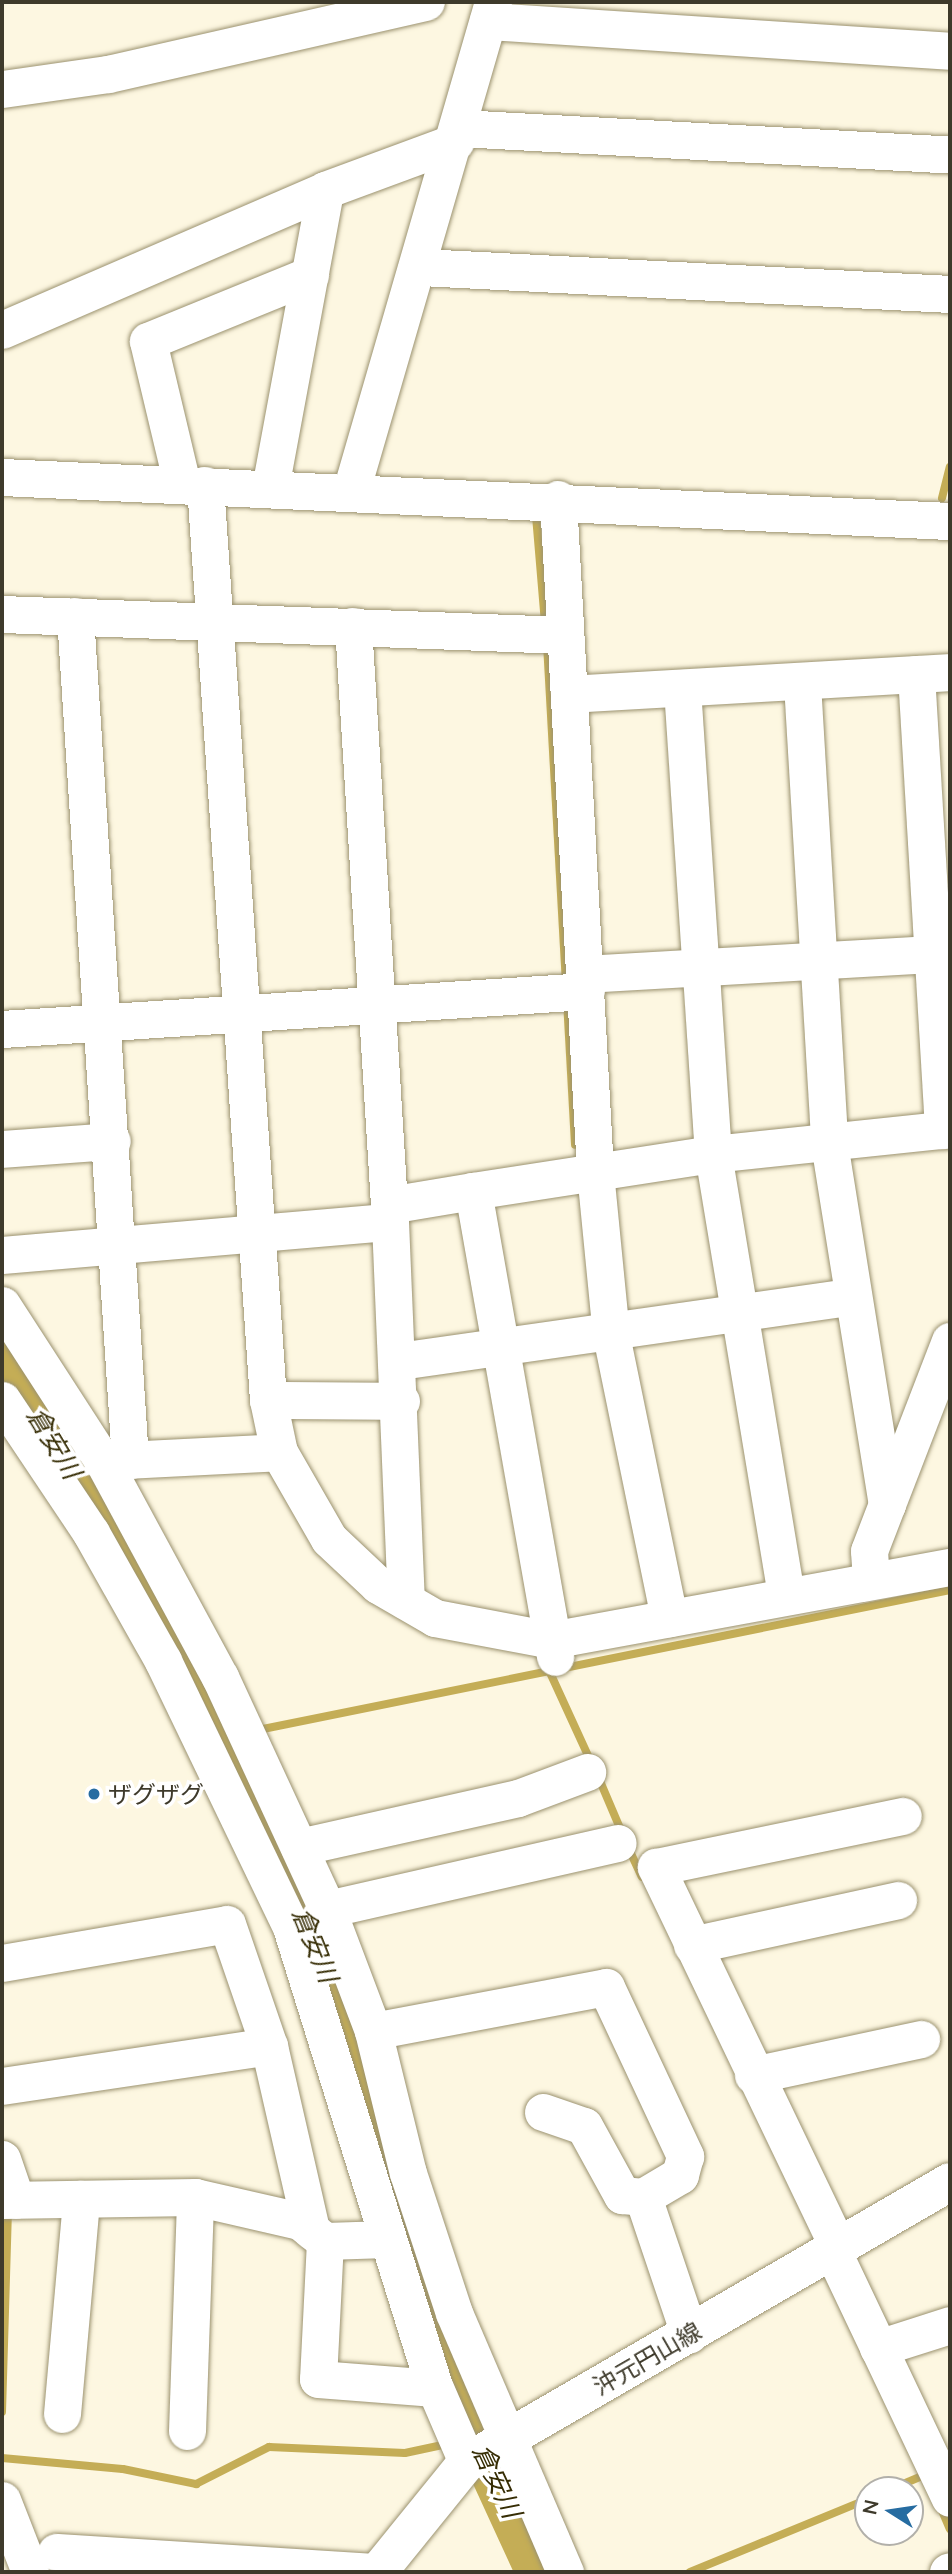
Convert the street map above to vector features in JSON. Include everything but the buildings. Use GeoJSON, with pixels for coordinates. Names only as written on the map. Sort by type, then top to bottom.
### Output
{"type":"FeatureCollection","features":[{"type":"Feature","properties":{"kind":"main road","name":"沖元円山線"},"geometry":{"type":"LineString","coordinates":[[377,2572],[484,2452],[950,2182]]}},
{"type":"Feature","properties":{"kind":"street"},"geometry":{"type":"LineString","coordinates":[[2,89],[108,74],[426,2]]}},
{"type":"Feature","properties":{"kind":"street"},"geometry":{"type":"LineString","coordinates":[[351,491],[367,419],[421,267],[491,11],[950,51]]}},
{"type":"Feature","properties":{"kind":"street"},"geometry":{"type":"LineString","coordinates":[[2,330],[457,135],[950,155]]}},
{"type":"Feature","properties":{"kind":"street"},"geometry":{"type":"LineString","coordinates":[[270,488],[325,190]]}},
{"type":"Feature","properties":{"kind":"street"},"geometry":{"type":"LineString","coordinates":[[421,267],[950,294]]}},
{"type":"Feature","properties":{"kind":"street"},"geometry":{"type":"LineString","coordinates":[[310,275],[148,341],[200,493],[215,621],[254,1232],[268,1400],[279,1452],[329,1539],[378,1585],[435,1618],[553,1649],[669,1618],[786,1594],[950,1567]]}},
{"type":"Feature","properties":{"kind":"street"},"geometry":{"type":"LineString","coordinates":[[2,477],[200,493],[270,488],[949,516]]}},
{"type":"Feature","properties":{"kind":"street"},"geometry":{"type":"LineString","coordinates":[[558,499],[551,634],[569,694],[575,987],[583,1173],[611,1335],[669,1618]]}},
{"type":"Feature","properties":{"kind":"street"},"geometry":{"type":"LineString","coordinates":[[2,614],[551,634]]}},
{"type":"Feature","properties":{"kind":"street"},"geometry":{"type":"LineString","coordinates":[[75,616],[106,1022],[112,1141],[117,1244],[116,1460]]}},
{"type":"Feature","properties":{"kind":"street"},"geometry":{"type":"LineString","coordinates":[[353,626],[374,1003],[399,1362],[406,1601]]}},
{"type":"Feature","properties":{"kind":"street"},"geometry":{"type":"LineString","coordinates":[[2,1255],[254,1232],[389,1214],[475,1199],[583,1173],[713,1154],[947,1129],[930,954],[933,673],[569,694]]}},
{"type":"Feature","properties":{"kind":"street"},"geometry":{"type":"LineString","coordinates":[[802,682],[815,960],[829,1143],[849,1297],[887,1504]]}},
{"type":"Feature","properties":{"kind":"street"},"geometry":{"type":"LineString","coordinates":[[682,688],[713,1154],[736,1317],[786,1594]]}},
{"type":"Feature","properties":{"kind":"street"},"geometry":{"type":"LineString","coordinates":[[2,1029],[240,1014],[575,987],[700,969],[930,954]]}},
{"type":"Feature","properties":{"kind":"street"},"geometry":{"type":"LineString","coordinates":[[2,1149],[112,1141]]}},
{"type":"Feature","properties":{"kind":"street"},"geometry":{"type":"LineString","coordinates":[[475,1199],[493,1350],[553,1649]]}},
{"type":"Feature","properties":{"kind":"street"},"geometry":{"type":"LineString","coordinates":[[399,1362],[736,1317],[849,1297]]}},
{"type":"Feature","properties":{"kind":"street"},"geometry":{"type":"LineString","coordinates":[[2,1305],[116,1460],[329,2032],[387,2239],[436,2388],[484,2452],[565,2572]]}},
{"type":"Feature","properties":{"kind":"street"},"geometry":{"type":"LineString","coordinates":[[871,1580],[869,1551],[950,1341]]}},
{"type":"Feature","properties":{"kind":"street"},"geometry":{"type":"LineString","coordinates":[[268,1400],[401,1401]]}},
{"type":"Feature","properties":{"kind":"street"},"geometry":{"type":"LineString","coordinates":[[2,1401],[307,1845],[335,1907],[381,2030],[408,2173],[484,2452]]}},
{"type":"Feature","properties":{"kind":"street"},"geometry":{"type":"LineString","coordinates":[[116,1460],[279,1452]]}},
{"type":"Feature","properties":{"kind":"street"},"geometry":{"type":"LineString","coordinates":[[307,1845],[518,1798],[587,1772]]}},
{"type":"Feature","properties":{"kind":"street"},"geometry":{"type":"LineString","coordinates":[[903,1816],[656,1867],[836,2250],[878,2348],[942,2458],[950,2498]]}},
{"type":"Feature","properties":{"kind":"street"},"geometry":{"type":"LineString","coordinates":[[335,1907],[618,1843]]}},
{"type":"Feature","properties":{"kind":"street"},"geometry":{"type":"LineString","coordinates":[[692,1945],[898,1900]]}},
{"type":"Feature","properties":{"kind":"street"},"geometry":{"type":"LineString","coordinates":[[2,1963],[227,1924],[269,2046],[318,2235],[318,2379],[436,2388]]}},
{"type":"Feature","properties":{"kind":"street"},"geometry":{"type":"LineString","coordinates":[[381,2030],[607,1987],[685,2156],[680,2175],[643,2197],[622,2195],[584,2126],[543,2112]]}},
{"type":"Feature","properties":{"kind":"street"},"geometry":{"type":"LineString","coordinates":[[753,2075],[921,2039]]}},
{"type":"Feature","properties":{"kind":"street"},"geometry":{"type":"LineString","coordinates":[[2,2086],[269,2046]]}},
{"type":"Feature","properties":{"kind":"street"},"geometry":{"type":"LineString","coordinates":[[2,2159],[8,2200],[195,2197],[258,2208],[318,2235],[387,2239]]}},
{"type":"Feature","properties":{"kind":"street"},"geometry":{"type":"LineString","coordinates":[[187,2431],[195,2197]]}},
{"type":"Feature","properties":{"kind":"street"},"geometry":{"type":"LineString","coordinates":[[643,2197],[689,2334]]}},
{"type":"Feature","properties":{"kind":"street"},"geometry":{"type":"LineString","coordinates":[[62,2414],[81,2199]]}},
{"type":"Feature","properties":{"kind":"street"},"geometry":{"type":"LineString","coordinates":[[878,2348],[950,2325]]}},
{"type":"Feature","properties":{"kind":"street"},"geometry":{"type":"LineString","coordinates":[[2,2500],[43,2562],[371,2572]]}},
{"type":"Feature","properties":{"kind":"waterway"},"geometry":{"type":"LineString","coordinates":[[942,498],[950,467]]}},
{"type":"Feature","properties":{"kind":"waterway"},"geometry":{"type":"LineString","coordinates":[[536,516],[545,624]]}},
{"type":"Feature","properties":{"kind":"waterway"},"geometry":{"type":"LineString","coordinates":[[547,644],[566,984]]}},
{"type":"Feature","properties":{"kind":"waterway"},"geometry":{"type":"LineString","coordinates":[[567,1001],[575,1145]]}},
{"type":"Feature","properties":{"kind":"waterway","name":"倉安川"},"geometry":{"type":"LineString","coordinates":[[2,1358],[191,1669],[286,1873],[348,2029],[400,2213],[474,2431],[539,2572]]}},
{"type":"Feature","properties":{"kind":"waterway"},"geometry":{"type":"LineString","coordinates":[[258,1730],[950,1590]]}},
{"type":"Feature","properties":{"kind":"waterway"},"geometry":{"type":"LineString","coordinates":[[547,1666],[591,1762]]}},
{"type":"Feature","properties":{"kind":"waterway"},"geometry":{"type":"LineString","coordinates":[[597,1774],[622,1833]]}},
{"type":"Feature","properties":{"kind":"waterway"},"geometry":{"type":"LineString","coordinates":[[627,1845],[642,1877]]}},
{"type":"Feature","properties":{"kind":"waterway"},"geometry":{"type":"LineString","coordinates":[[2,2412],[8,2209]]}},
{"type":"Feature","properties":{"kind":"waterway"},"geometry":{"type":"LineString","coordinates":[[2,2458],[123,2469],[196,2484],[269,2447],[405,2453],[447,2444]]}},
{"type":"Feature","properties":{"kind":"waterway"},"geometry":{"type":"LineString","coordinates":[[690,2572],[854,2505]]}},
{"type":"Feature","properties":{"kind":"waterway"},"geometry":{"type":"LineString","coordinates":[[940,2506],[950,2529]]}},
{"type":"Feature","properties":{"kind":"place","name":"ザグザグ"},"geometry":{"type":"Point","coordinates":[94,1794]}}]}
